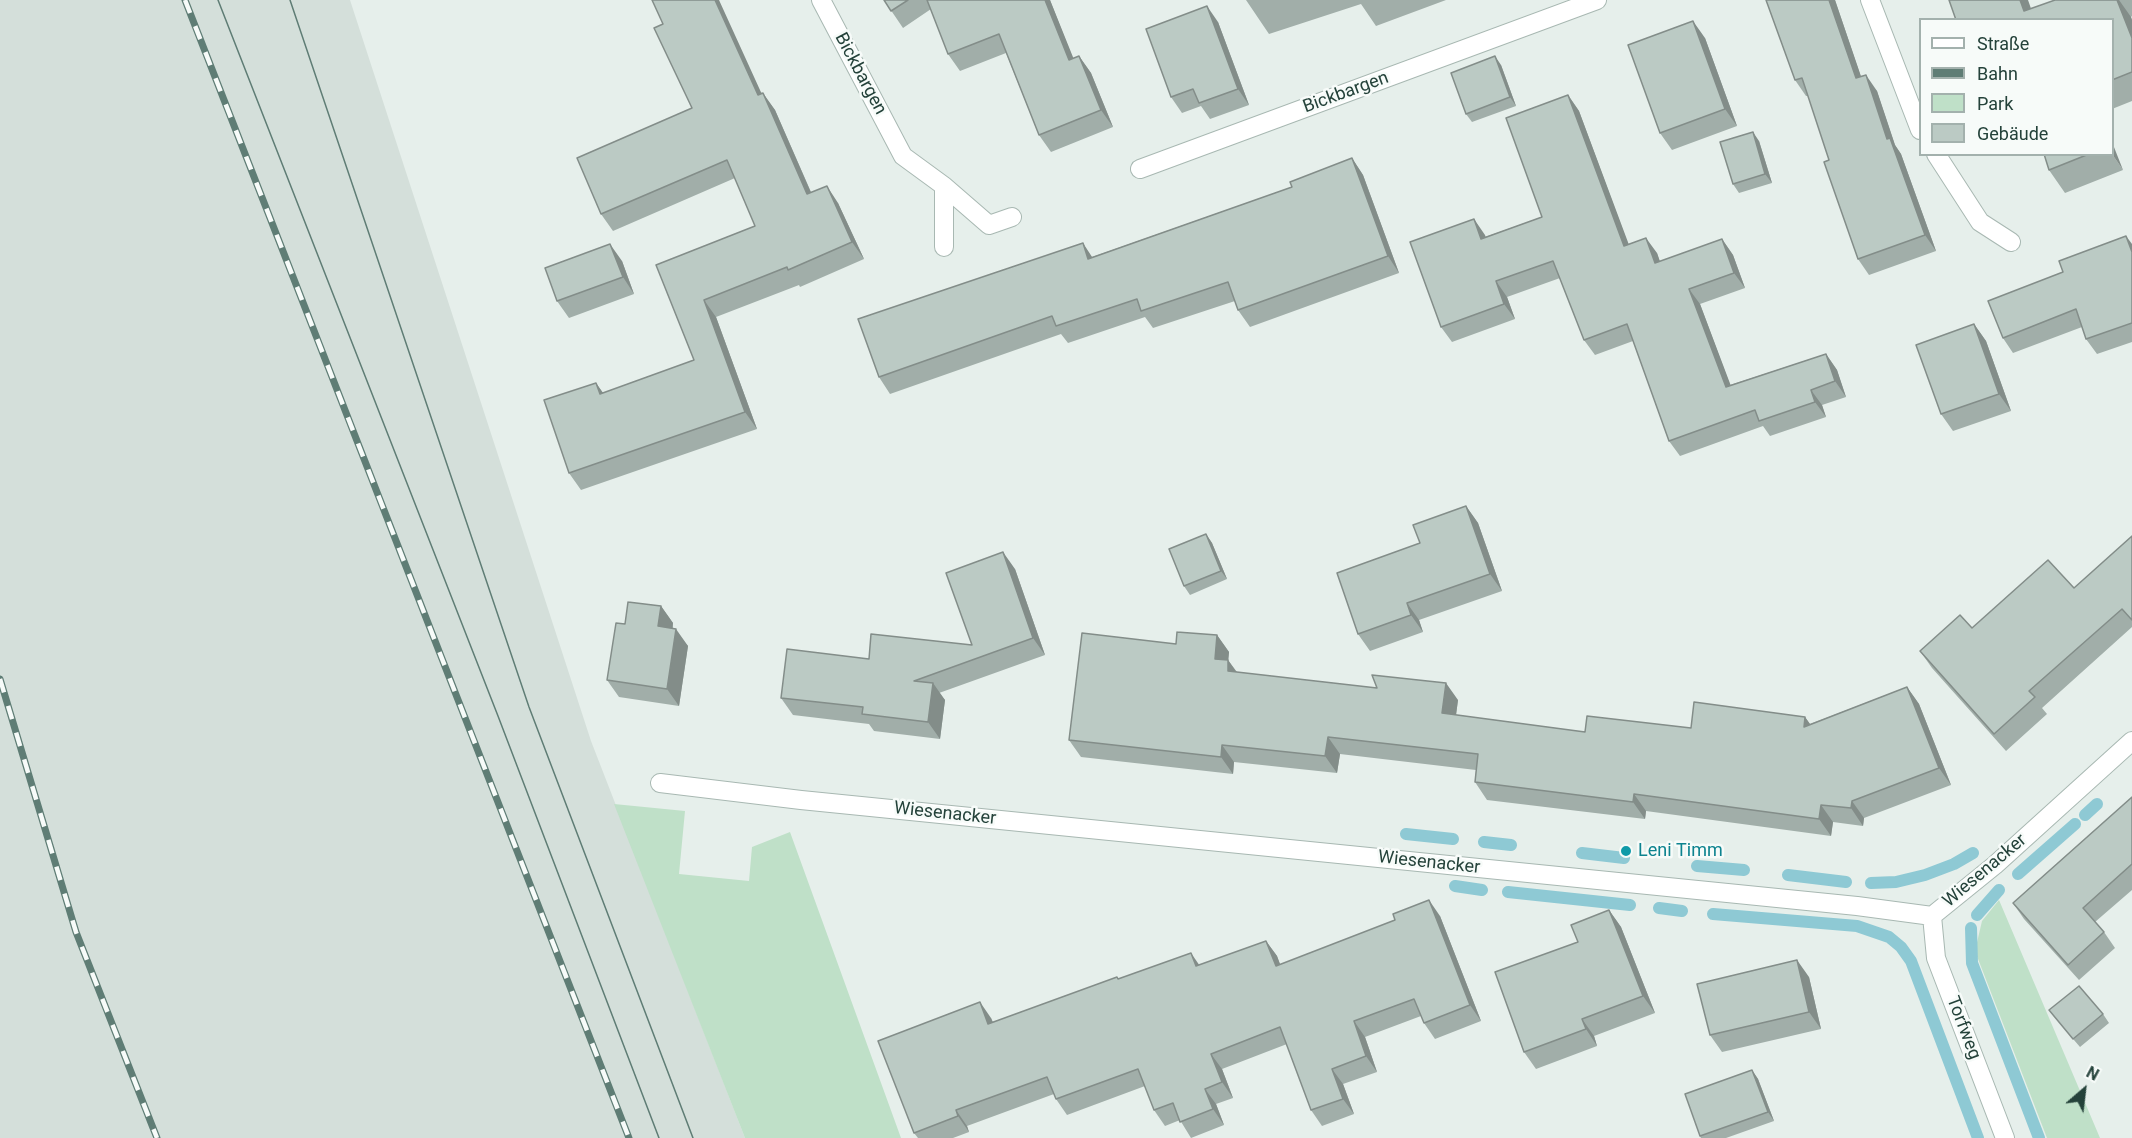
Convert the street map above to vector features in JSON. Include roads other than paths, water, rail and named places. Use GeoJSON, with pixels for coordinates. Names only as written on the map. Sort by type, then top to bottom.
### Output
{"type":"FeatureCollection","features":[{"type":"Feature","properties":{"kind":"street","name":"Bickbargen"},"geometry":{"type":"LineString","coordinates":[[821,0],[903,156],[944,186],[990,225],[1012,217]]}},
{"type":"Feature","properties":{"kind":"street","name":"Bickbargen"},"geometry":{"type":"LineString","coordinates":[[1140,169],[1553,17],[1570,5],[1597,0]]}},
{"type":"Feature","properties":{"kind":"street"},"geometry":{"type":"LineString","coordinates":[[1870,0],[1919,127]]}},
{"type":"Feature","properties":{"kind":"street"},"geometry":{"type":"LineString","coordinates":[[1937,156],[1980,222],[2011,242]]}},
{"type":"Feature","properties":{"kind":"street"},"geometry":{"type":"LineString","coordinates":[[944,186],[944,247]]}},
{"type":"Feature","properties":{"kind":"street","name":"Wiesenacker"},"geometry":{"type":"LineString","coordinates":[[660,783],[801,800],[1857,906],[1932,916],[1995,865],[2132,741]]}},
{"type":"Feature","properties":{"kind":"street","name":"Torfweg"},"geometry":{"type":"LineString","coordinates":[[1932,916],[1936,958],[2005,1138]]}},
{"type":"Feature","properties":{"kind":"waterway"},"geometry":{"type":"LineString","coordinates":[[2085,815],[2097,804]]}},
{"type":"Feature","properties":{"kind":"waterway"},"geometry":{"type":"LineString","coordinates":[[2018,874],[2075,824]]}},
{"type":"Feature","properties":{"kind":"waterway"},"geometry":{"type":"LineString","coordinates":[[1406,834],[1453,839]]}},
{"type":"Feature","properties":{"kind":"waterway"},"geometry":{"type":"LineString","coordinates":[[1484,842],[1511,845]]}},
{"type":"Feature","properties":{"kind":"waterway"},"geometry":{"type":"LineString","coordinates":[[1582,853],[1624,858]]}},
{"type":"Feature","properties":{"kind":"waterway"},"geometry":{"type":"LineString","coordinates":[[1871,883],[1896,882],[1925,875],[1954,864],[1973,853]]}},
{"type":"Feature","properties":{"kind":"waterway"},"geometry":{"type":"LineString","coordinates":[[1697,866],[1744,870]]}},
{"type":"Feature","properties":{"kind":"waterway"},"geometry":{"type":"LineString","coordinates":[[1788,875],[1846,882]]}},
{"type":"Feature","properties":{"kind":"waterway"},"geometry":{"type":"LineString","coordinates":[[1455,886],[1482,890]]}},
{"type":"Feature","properties":{"kind":"waterway"},"geometry":{"type":"LineString","coordinates":[[1977,915],[1999,890]]}},
{"type":"Feature","properties":{"kind":"waterway"},"geometry":{"type":"LineString","coordinates":[[1508,892],[1630,905]]}},
{"type":"Feature","properties":{"kind":"waterway"},"geometry":{"type":"LineString","coordinates":[[1659,908],[1682,911]]}},
{"type":"Feature","properties":{"kind":"waterway"},"geometry":{"type":"LineString","coordinates":[[1713,914],[1857,926],[1889,937],[1901,947],[1911,961],[1978,1138]]}},
{"type":"Feature","properties":{"kind":"waterway"},"geometry":{"type":"LineString","coordinates":[[1971,928],[1972,963],[2039,1138]]}},
{"type":"Feature","properties":{"kind":"tram line"},"geometry":{"type":"LineString","coordinates":[[218,0],[498,716],[659,1138]]}},
{"type":"Feature","properties":{"kind":"tram line"},"geometry":{"type":"LineString","coordinates":[[290,0],[529,707],[693,1138]]}},
{"type":"Feature","properties":{"kind":"railway"},"geometry":{"type":"LineString","coordinates":[[185,0],[629,1138]]}},
{"type":"Feature","properties":{"kind":"railway"},"geometry":{"type":"LineString","coordinates":[[0,679],[76,932],[157,1138]]}},
{"type":"Feature","properties":{"kind":"place","name":"Leni Timm"},"geometry":{"type":"Point","coordinates":[1626,851]}}]}
